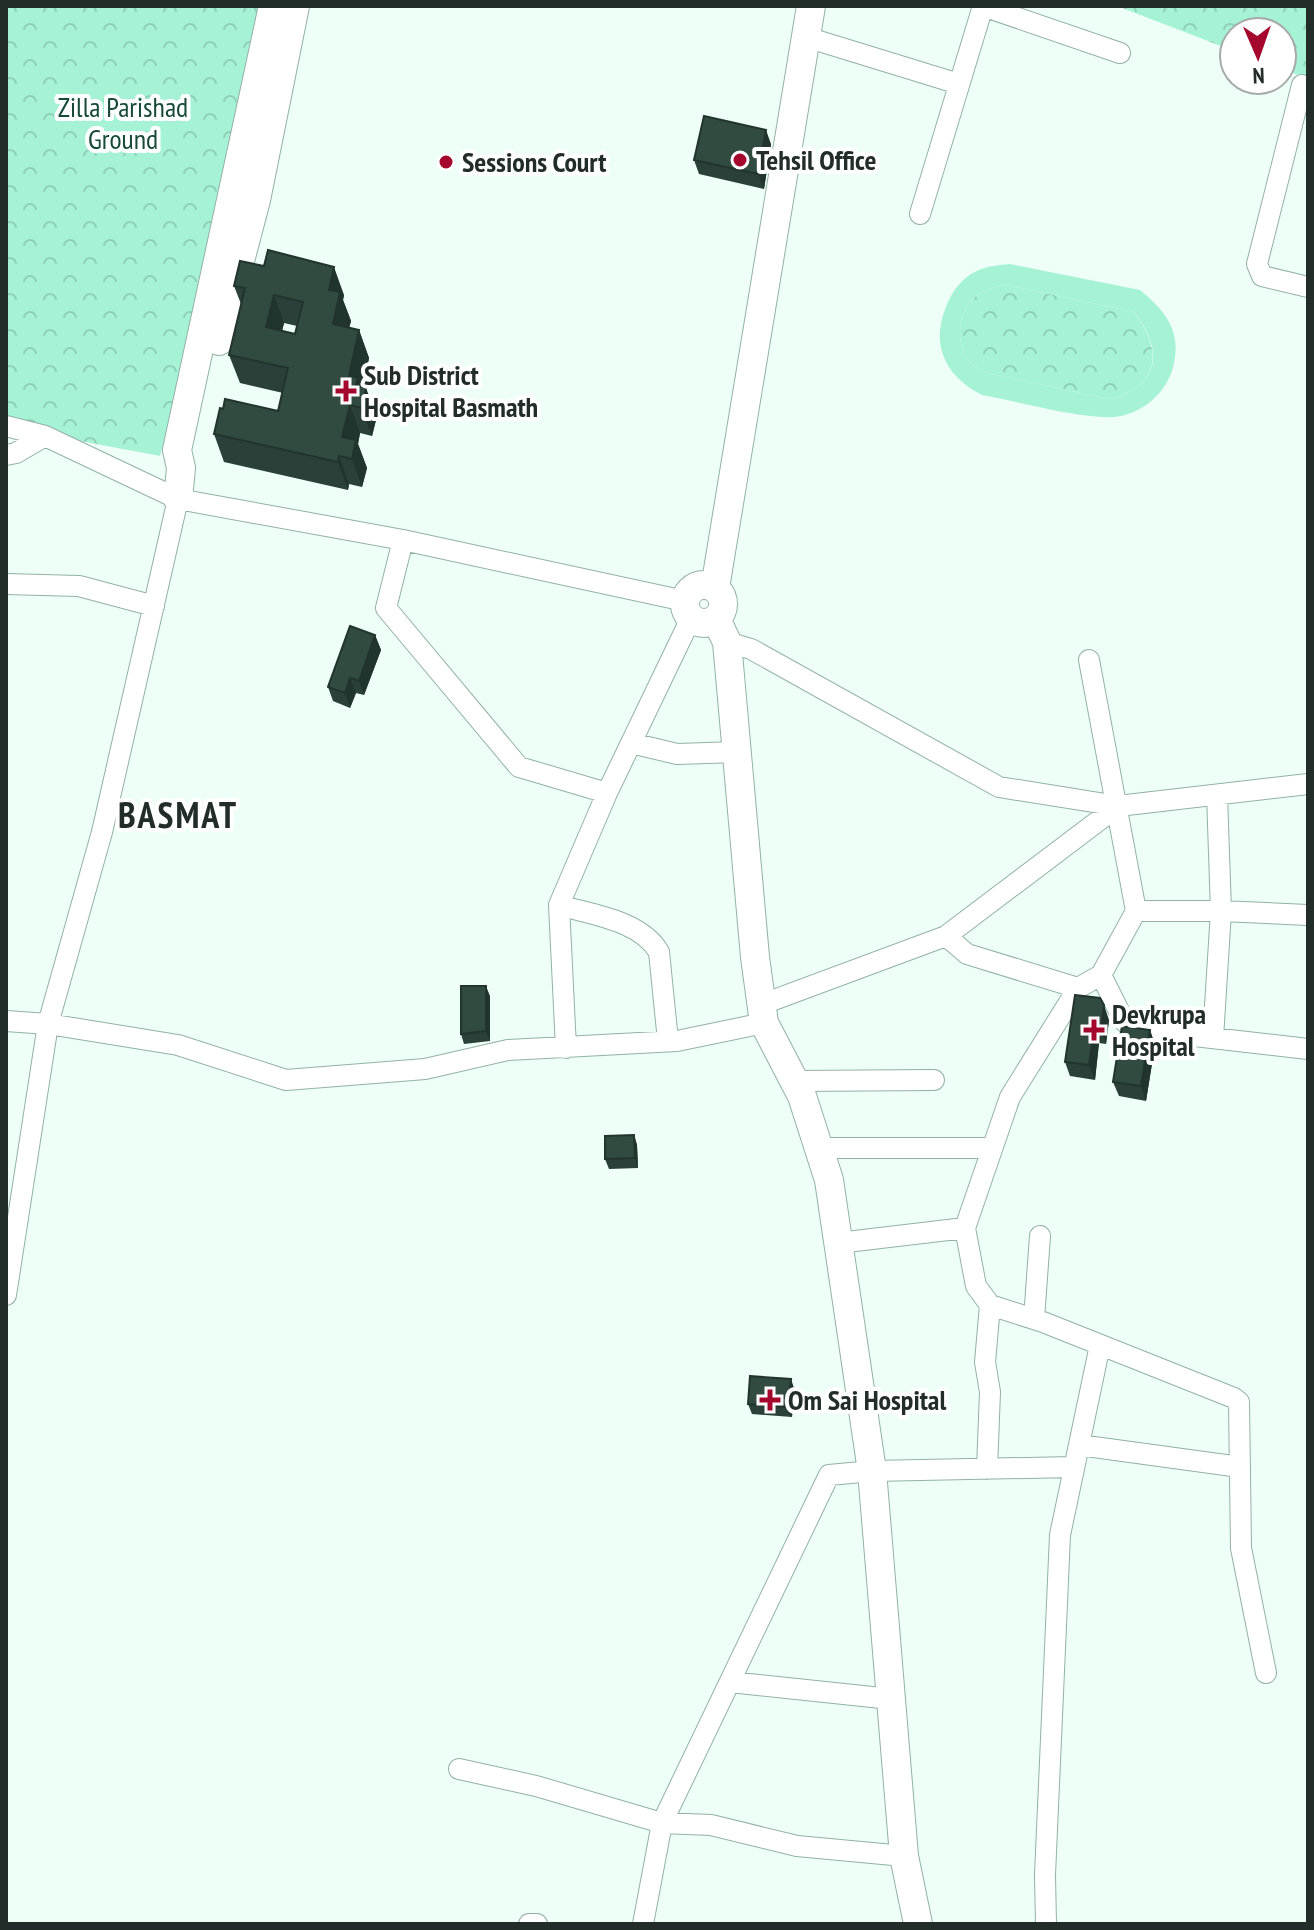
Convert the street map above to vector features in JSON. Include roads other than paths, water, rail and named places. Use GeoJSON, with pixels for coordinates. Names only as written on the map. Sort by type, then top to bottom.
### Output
{"type":"FeatureCollection","features":[{"type":"Feature","properties":{"kind":"main road"},"geometry":{"type":"LineString","coordinates":[[178,499],[181,468],[177,450],[273,6]]}},
{"type":"Feature","properties":{"kind":"main road"},"geometry":{"type":"LineString","coordinates":[[181,468],[190,452],[256,200],[295,6]]}},
{"type":"Feature","properties":{"kind":"main road"},"geometry":{"type":"LineString","coordinates":[[811,6],[715,588],[723,600],[721,614],[705,620],[737,752],[755,957],[763,1013],[802,1096],[829,1180],[872,1471],[904,1856],[918,1924]]}},
{"type":"Feature","properties":{"kind":"street"},"geometry":{"type":"LineString","coordinates":[[920,214],[983,6],[1120,53]]}},
{"type":"Feature","properties":{"kind":"street"},"geometry":{"type":"LineString","coordinates":[[806,37],[959,84]]}},
{"type":"Feature","properties":{"kind":"street"},"geometry":{"type":"LineString","coordinates":[[1302,85],[1257,264],[1262,276],[1308,287]]}},
{"type":"Feature","properties":{"kind":"street"},"geometry":{"type":"LineString","coordinates":[[6,426],[45,436],[178,499],[403,540],[705,620],[751,649],[999,787],[1118,806],[1308,784]]}},
{"type":"Feature","properties":{"kind":"street"},"geometry":{"type":"LineString","coordinates":[[6,455],[16,453],[45,436]]}},
{"type":"Feature","properties":{"kind":"street"},"geometry":{"type":"LineString","coordinates":[[6,1295],[48,1024],[102,832],[178,499]]}},
{"type":"Feature","properties":{"kind":"street"},"geometry":{"type":"LineString","coordinates":[[403,540],[386,608],[519,767],[607,793]]}},
{"type":"Feature","properties":{"kind":"street"},"geometry":{"type":"LineString","coordinates":[[6,584],[79,586],[154,606]]}},
{"type":"Feature","properties":{"kind":"street"},"geometry":{"type":"LineString","coordinates":[[566,1048],[559,905],[631,743],[705,620]]}},
{"type":"Feature","properties":{"kind":"street"},"geometry":{"type":"LineString","coordinates":[[1089,660],[1136,911],[1101,975],[1078,988],[1010,1097],[965,1228],[976,1286],[990,1305],[1034,1319],[1239,1402],[1241,1548],[1266,1673]]}},
{"type":"Feature","properties":{"kind":"street"},"geometry":{"type":"LineString","coordinates":[[631,743],[677,754],[737,752]]}},
{"type":"Feature","properties":{"kind":"street"},"geometry":{"type":"LineString","coordinates":[[1213,1038],[1221,911],[1217,795]]}},
{"type":"Feature","properties":{"kind":"street"},"geometry":{"type":"LineString","coordinates":[[6,1021],[48,1024],[178,1045],[286,1080],[425,1069],[508,1050],[668,1041],[763,1013],[946,936],[1118,806]]}},
{"type":"Feature","properties":{"kind":"street"},"geometry":{"type":"LineString","coordinates":[[559,905],[636,929],[652,941],[659,952],[668,1041]]}},
{"type":"Feature","properties":{"kind":"street"},"geometry":{"type":"LineString","coordinates":[[1136,911],[1308,915]]}},
{"type":"Feature","properties":{"kind":"street"},"geometry":{"type":"LineString","coordinates":[[946,936],[967,954],[1078,988]]}},
{"type":"Feature","properties":{"kind":"street"},"geometry":{"type":"LineString","coordinates":[[1101,975],[1124,1021],[1133,1029],[1308,1049]]}},
{"type":"Feature","properties":{"kind":"street"},"geometry":{"type":"LineString","coordinates":[[794,1081],[934,1080]]}},
{"type":"Feature","properties":{"kind":"street"},"geometry":{"type":"LineString","coordinates":[[819,1148],[991,1148]]}},
{"type":"Feature","properties":{"kind":"street"},"geometry":{"type":"LineString","coordinates":[[838,1243],[965,1228]]}},
{"type":"Feature","properties":{"kind":"street"},"geometry":{"type":"LineString","coordinates":[[1034,1319],[1040,1236]]}},
{"type":"Feature","properties":{"kind":"street"},"geometry":{"type":"LineString","coordinates":[[987,1469],[990,1392],[985,1362],[990,1305]]}},
{"type":"Feature","properties":{"kind":"street"},"geometry":{"type":"LineString","coordinates":[[1046,1924],[1045,1875],[1060,1535],[1100,1345]]}},
{"type":"Feature","properties":{"kind":"street"},"geometry":{"type":"LineString","coordinates":[[1079,1445],[1240,1467]]}},
{"type":"Feature","properties":{"kind":"street"},"geometry":{"type":"LineString","coordinates":[[643,1924],[662,1823],[829,1475],[872,1471],[1073,1467]]}},
{"type":"Feature","properties":{"kind":"street"},"geometry":{"type":"LineString","coordinates":[[730,1682],[891,1699]]}},
{"type":"Feature","properties":{"kind":"street"},"geometry":{"type":"LineString","coordinates":[[459,1769],[536,1786],[662,1823],[711,1825],[797,1846],[904,1856]]}},
{"type":"Feature","properties":{"kind":"street"},"geometry":{"type":"LineString","coordinates":[[529,1924],[537,1924]]}},
{"type":"Feature","properties":{"kind":"place","name":"Tehsil Office"},"geometry":{"type":"Point","coordinates":[740,160]}},
{"type":"Feature","properties":{"kind":"place","name":"Sessions Court"},"geometry":{"type":"Point","coordinates":[446,162]}},
{"type":"Feature","properties":{"kind":"place","name":"Sub District Hospital Basmath"},"geometry":{"type":"Point","coordinates":[346,391]}},
{"type":"Feature","properties":{"kind":"place","name":"Devkrupa Hospital"},"geometry":{"type":"Point","coordinates":[1094,1030]}},
{"type":"Feature","properties":{"kind":"place","name":"Om Sai Hospital"},"geometry":{"type":"Point","coordinates":[770,1400]}},
{"type":"Feature","properties":{"kind":"district","name":"BASMAT"},"geometry":{"type":"Point","coordinates":[178,815]}},
{"type":"Feature","properties":{"kind":"park label","name":"Zilla Parishad Ground"},"geometry":{"type":"Point","coordinates":[123,123]}}]}
